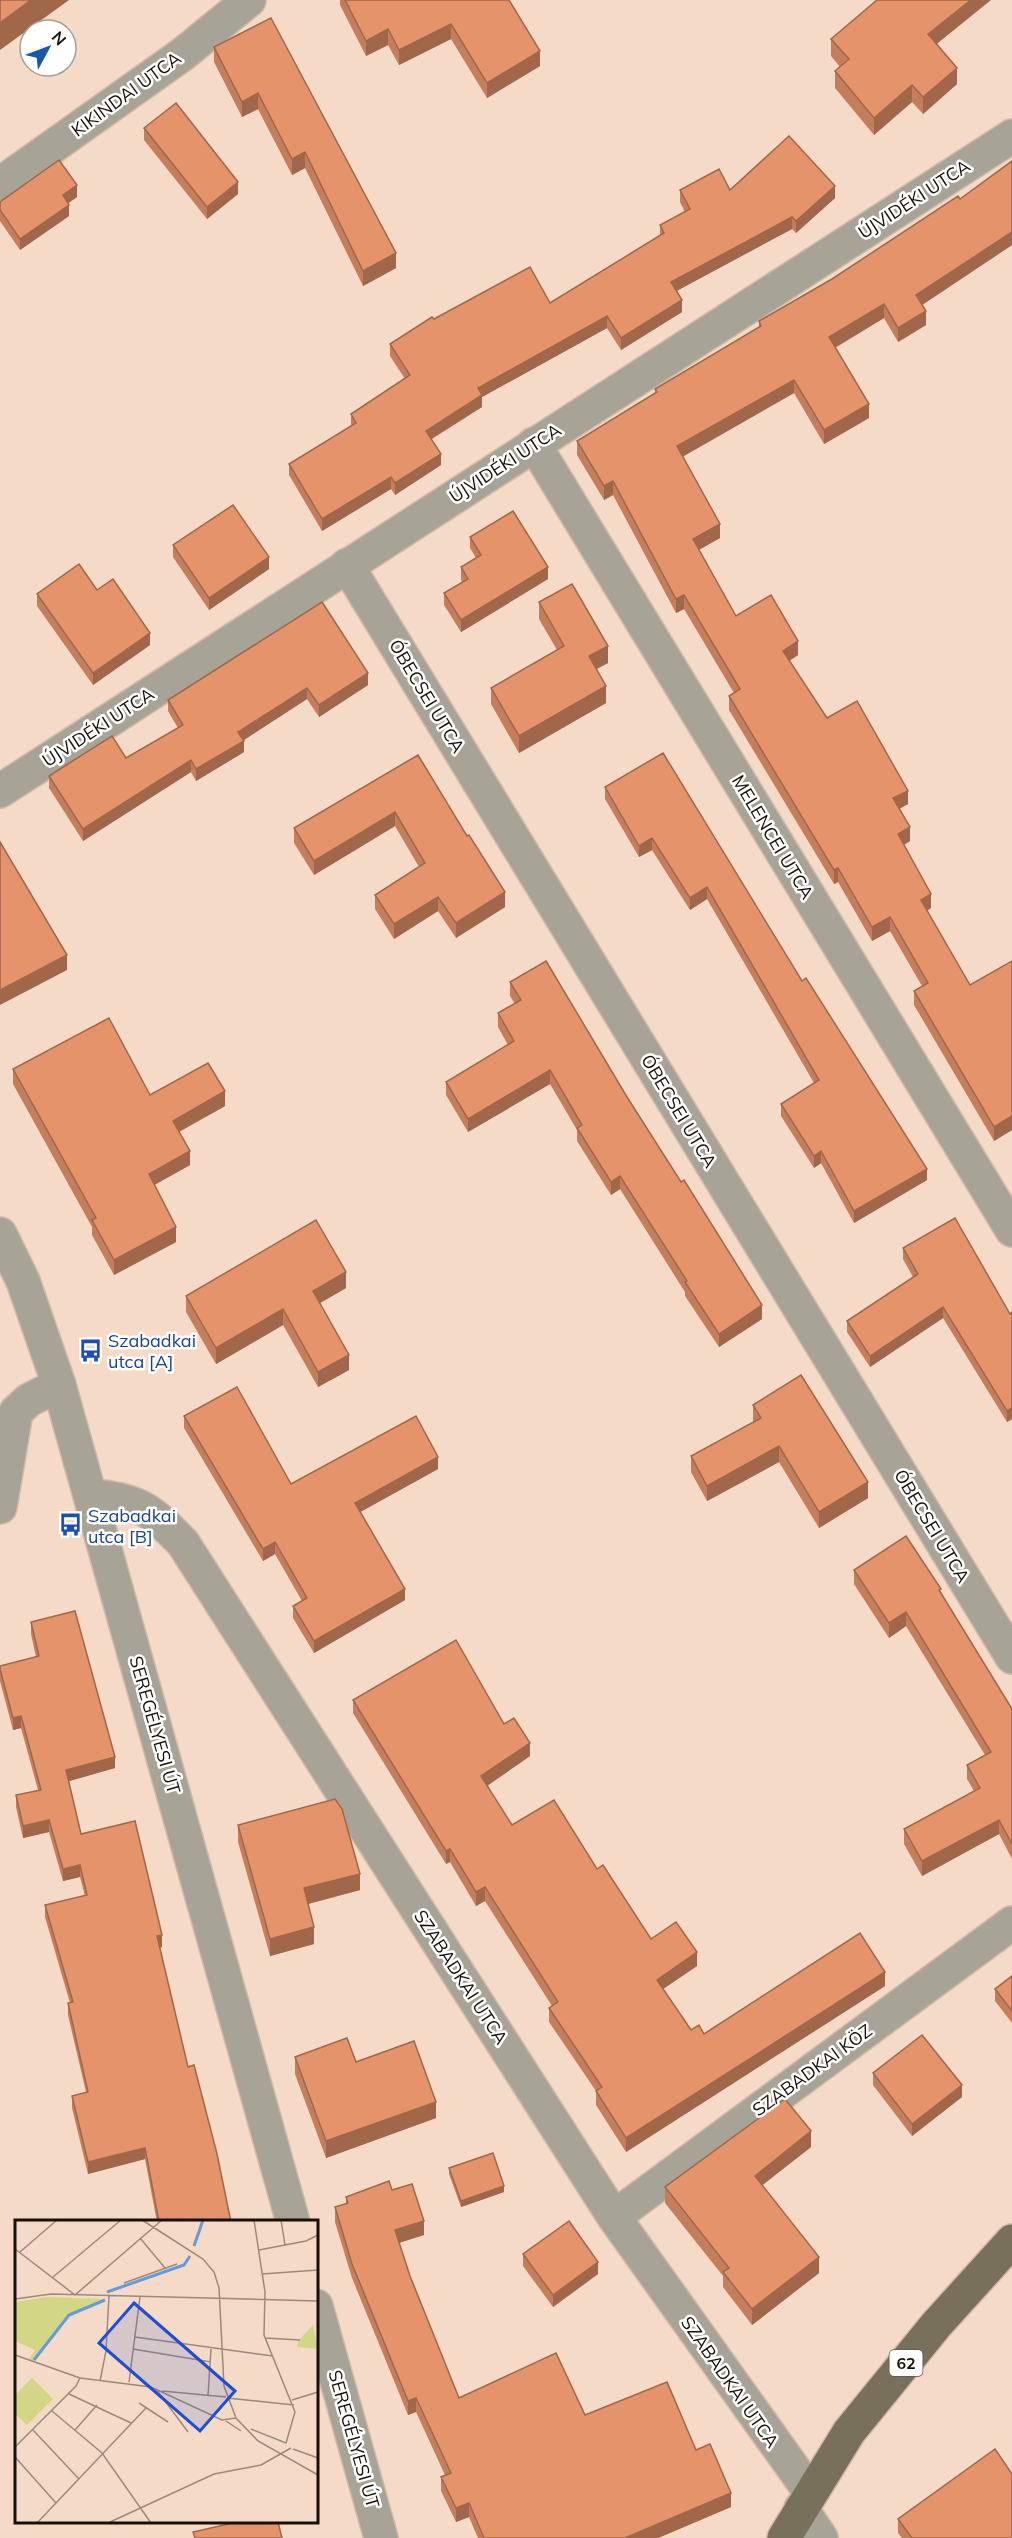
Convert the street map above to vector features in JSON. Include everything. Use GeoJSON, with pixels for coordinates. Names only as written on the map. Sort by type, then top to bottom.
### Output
{"type":"FeatureCollection","features":[{"type":"Feature","properties":{"kind":"main road","name":"62"},"geometry":{"type":"LineString","coordinates":[[784,2538],[849,2432],[936,2325],[1012,2241]]}},
{"type":"Feature","properties":{"kind":"street","name":"KIKINDAI UTCA"},"geometry":{"type":"LineString","coordinates":[[0,184],[183,54],[249,0]]}},
{"type":"Feature","properties":{"kind":"street","name":"ÚJVIDÉKI UTCA"},"geometry":{"type":"LineString","coordinates":[[0,791],[1012,136]]}},
{"type":"Feature","properties":{"kind":"street","name":"MELENCEI UTCA"},"geometry":{"type":"LineString","coordinates":[[534,444],[1012,1230]]}},
{"type":"Feature","properties":{"kind":"street","name":"ÓBECSEI UTCA"},"geometry":{"type":"LineString","coordinates":[[347,565],[1012,1657]]}},
{"type":"Feature","properties":{"kind":"street","name":"SEREGÉLYESI ÚT"},"geometry":{"type":"LineString","coordinates":[[0,1234],[23,1281],[59,1385],[292,2220]]}},
{"type":"Feature","properties":{"kind":"street"},"geometry":{"type":"LineString","coordinates":[[0,1507],[16,1412],[29,1400],[59,1385]]}},
{"type":"Feature","properties":{"kind":"street","name":"SZABADKAI UTCA"},"geometry":{"type":"LineString","coordinates":[[91,1496],[114,1497],[153,1512],[183,1543],[614,2217],[806,2501],[821,2538]]}},
{"type":"Feature","properties":{"kind":"street","name":"SZABADKAI KÖZ"},"geometry":{"type":"LineString","coordinates":[[614,2217],[1012,1923]]}},
{"type":"Feature","properties":{"kind":"street","name":"SEREGÉLYESI ÚT"},"geometry":{"type":"LineString","coordinates":[[318,2313],[381,2538]]}},
{"type":"Feature","properties":{"kind":"building"},"geometry":{"type":"Polygon","coordinates":[[[0,0],[31,0],[0,23],[0,0]]]}},
{"type":"Feature","properties":{"kind":"building"},"geometry":{"type":"Polygon","coordinates":[[[345,0],[509,0],[540,51],[487,83],[451,24],[399,50],[388,29],[366,41],[345,0]]]}},
{"type":"Feature","properties":{"kind":"building"},"geometry":{"type":"Polygon","coordinates":[[[877,0],[971,0],[928,34],[957,68],[923,97],[912,85],[874,118],[835,71],[849,59],[831,39],[877,0]]]}},
{"type":"Feature","properties":{"kind":"building"},"geometry":{"type":"Polygon","coordinates":[[[271,18],[396,253],[363,271],[305,152],[292,159],[258,93],[242,102],[214,47],[271,18]]]}},
{"type":"Feature","properties":{"kind":"building"},"geometry":{"type":"Polygon","coordinates":[[[176,103],[238,182],[207,207],[144,128],[176,103]]]}},
{"type":"Feature","properties":{"kind":"building"},"geometry":{"type":"Polygon","coordinates":[[[789,136],[835,186],[796,221],[792,217],[671,282],[682,300],[621,338],[607,316],[478,388],[482,395],[426,431],[441,454],[395,483],[391,477],[322,519],[289,464],[356,423],[351,414],[410,375],[390,344],[432,317],[434,319],[530,267],[550,303],[664,233],[660,225],[690,209],[680,190],[719,169],[730,190],[789,136]]]}},
{"type":"Feature","properties":{"kind":"building"},"geometry":{"type":"Polygon","coordinates":[[[59,160],[77,185],[63,195],[69,205],[20,239],[0,210],[0,202],[59,160]]]}},
{"type":"Feature","properties":{"kind":"building"},"geometry":{"type":"Polygon","coordinates":[[[1012,161],[1012,232],[916,295],[926,311],[898,328],[884,304],[829,337],[869,404],[824,430],[794,380],[677,446],[720,524],[693,539],[736,616],[771,595],[798,641],[783,651],[827,718],[857,701],[908,791],[893,798],[910,827],[898,834],[931,894],[921,900],[970,985],[1012,961],[1012,1116],[994,1127],[914,991],[928,983],[890,917],[872,927],[838,868],[834,870],[729,696],[740,689],[684,595],[676,599],[613,481],[604,486],[577,441],[657,392],[655,389],[761,326],[759,321],[832,279],[958,196],[960,199],[1012,161]]]}},
{"type":"Feature","properties":{"kind":"building"},"geometry":{"type":"Polygon","coordinates":[[[233,505],[269,557],[209,598],[173,545],[233,505]]]}},
{"type":"Feature","properties":{"kind":"building"},"geometry":{"type":"Polygon","coordinates":[[[513,511],[548,567],[461,620],[444,593],[468,579],[461,567],[481,555],[470,537],[513,511]]]}},
{"type":"Feature","properties":{"kind":"building"},"geometry":{"type":"Polygon","coordinates":[[[79,564],[97,590],[113,579],[150,633],[93,673],[37,594],[79,564]]]}},
{"type":"Feature","properties":{"kind":"building"},"geometry":{"type":"Polygon","coordinates":[[[572,584],[608,646],[589,656],[606,686],[519,736],[491,688],[564,646],[539,602],[572,584]]]}},
{"type":"Feature","properties":{"kind":"building"},"geometry":{"type":"Polygon","coordinates":[[[322,602],[368,673],[319,705],[307,688],[238,732],[244,741],[196,769],[191,760],[83,829],[49,776],[112,736],[126,758],[183,725],[168,700],[322,602]]]}},
{"type":"Feature","properties":{"kind":"building"},"geometry":{"type":"Polygon","coordinates":[[[663,753],[802,981],[806,978],[927,1169],[854,1211],[821,1151],[814,1156],[781,1104],[819,1080],[707,887],[690,898],[652,838],[639,846],[605,787],[663,753]]]}},
{"type":"Feature","properties":{"kind":"building"},"geometry":{"type":"Polygon","coordinates":[[[418,755],[467,836],[469,835],[505,892],[456,923],[438,897],[394,924],[375,895],[425,863],[395,812],[314,861],[294,828],[418,755]]]}},
{"type":"Feature","properties":{"kind":"building"},"geometry":{"type":"Polygon","coordinates":[[[0,842],[67,955],[0,990],[0,842]]]}},
{"type":"Feature","properties":{"kind":"building"},"geometry":{"type":"Polygon","coordinates":[[[546,961],[627,1097],[681,1182],[684,1180],[762,1305],[719,1334],[620,1176],[611,1182],[577,1128],[582,1125],[550,1070],[468,1119],[446,1082],[514,1041],[498,1013],[521,1000],[510,982],[546,961]]]}},
{"type":"Feature","properties":{"kind":"building"},"geometry":{"type":"Polygon","coordinates":[[[109,1018],[150,1095],[208,1063],[225,1091],[173,1121],[190,1151],[149,1174],[176,1227],[114,1260],[92,1220],[96,1218],[13,1069],[109,1018]]]}},
{"type":"Feature","properties":{"kind":"building"},"geometry":{"type":"Polygon","coordinates":[[[955,1218],[1010,1314],[1012,1312],[1012,1408],[1007,1411],[943,1307],[870,1356],[847,1321],[918,1274],[903,1248],[955,1218]]]}},
{"type":"Feature","properties":{"kind":"building"},"geometry":{"type":"Polygon","coordinates":[[[316,1220],[346,1272],[313,1291],[349,1355],[318,1372],[283,1309],[216,1348],[186,1296],[316,1220]]]}},
{"type":"Feature","properties":{"kind":"building"},"geometry":{"type":"Polygon","coordinates":[[[801,1375],[868,1482],[819,1512],[779,1446],[707,1486],[691,1456],[761,1418],[753,1405],[801,1375]]]}},
{"type":"Feature","properties":{"kind":"building"},"geometry":{"type":"Polygon","coordinates":[[[237,1387],[291,1484],[416,1416],[438,1457],[355,1503],[405,1589],[314,1641],[293,1606],[307,1598],[275,1542],[263,1549],[184,1416],[237,1387]]]}},
{"type":"Feature","properties":{"kind":"building"},"geometry":{"type":"Polygon","coordinates":[[[906,1536],[941,1589],[939,1590],[1012,1709],[1012,1844],[999,1820],[922,1861],[904,1829],[980,1788],[967,1765],[991,1752],[906,1612],[889,1623],[854,1570],[906,1536]]]}},
{"type":"Feature","properties":{"kind":"building"},"geometry":{"type":"Polygon","coordinates":[[[75,1611],[115,1757],[66,1770],[81,1834],[135,1821],[162,1935],[157,1936],[188,2067],[194,2065],[217,2154],[231,2220],[159,2220],[145,2148],[88,2162],[72,2096],[88,2092],[68,2003],[73,2002],[45,1905],[87,1895],[80,1865],[63,1869],[49,1820],[23,1826],[16,1795],[41,1790],[21,1716],[13,1718],[0,1669],[0,1666],[39,1656],[31,1622],[75,1611]]]}},
{"type":"Feature","properties":{"kind":"building"},"geometry":{"type":"Polygon","coordinates":[[[456,1640],[504,1724],[514,1718],[530,1743],[481,1776],[512,1825],[554,1800],[597,1869],[603,1865],[651,1939],[676,1922],[697,1952],[657,1980],[691,2030],[699,2025],[704,2034],[860,1933],[885,1972],[626,2138],[596,2091],[602,2087],[549,2008],[558,2002],[485,1887],[476,1892],[450,1849],[446,1851],[353,1700],[456,1640]]]}},
{"type":"Feature","properties":{"kind":"building"},"geometry":{"type":"Polygon","coordinates":[[[335,1799],[342,1809],[360,1874],[304,1888],[314,1927],[270,1939],[238,1825],[335,1799]]]}},
{"type":"Feature","properties":{"kind":"building"},"geometry":{"type":"Polygon","coordinates":[[[1012,1976],[1012,2011],[995,1989],[1012,1976]]]}},
{"type":"Feature","properties":{"kind":"building"},"geometry":{"type":"Polygon","coordinates":[[[922,2035],[962,2085],[912,2124],[873,2073],[922,2035]]]}},
{"type":"Feature","properties":{"kind":"building"},"geometry":{"type":"Polygon","coordinates":[[[347,2038],[356,2062],[414,2041],[436,2102],[326,2141],[295,2057],[347,2038]]]}},
{"type":"Feature","properties":{"kind":"building"},"geometry":{"type":"Polygon","coordinates":[[[785,2099],[811,2131],[755,2176],[819,2257],[752,2309],[723,2272],[729,2268],[665,2187],[785,2099]]]}},
{"type":"Feature","properties":{"kind":"building"},"geometry":{"type":"Polygon","coordinates":[[[493,2153],[504,2186],[461,2201],[449,2168],[493,2153]]]}},
{"type":"Feature","properties":{"kind":"building"},"geometry":{"type":"Polygon","coordinates":[[[389,2181],[392,2190],[412,2184],[424,2221],[395,2230],[410,2276],[459,2398],[556,2353],[585,2415],[667,2382],[696,2450],[710,2444],[731,2493],[625,2538],[484,2538],[469,2503],[456,2508],[441,2477],[451,2473],[416,2398],[408,2401],[352,2264],[335,2207],[348,2203],[346,2197],[389,2181]]]}},
{"type":"Feature","properties":{"kind":"building"},"geometry":{"type":"Polygon","coordinates":[[[569,2221],[598,2262],[553,2295],[523,2254],[569,2221]]]}},
{"type":"Feature","properties":{"kind":"building"},"geometry":{"type":"Polygon","coordinates":[[[995,2449],[1012,2474],[1012,2538],[912,2538],[898,2519],[995,2449]]]}},
{"type":"Feature","properties":{"kind":"building"},"geometry":{"type":"Polygon","coordinates":[[[233,2523],[278,2523],[282,2538],[195,2538],[193,2532],[233,2523]]]}},
{"type":"Feature","properties":{"kind":"place","name":"Szabadkai utca [A]"},"geometry":{"type":"Point","coordinates":[90,1350]}},
{"type":"Feature","properties":{"kind":"place","name":"Szabadkai utca [B]"},"geometry":{"type":"Point","coordinates":[70,1525]}}]}
